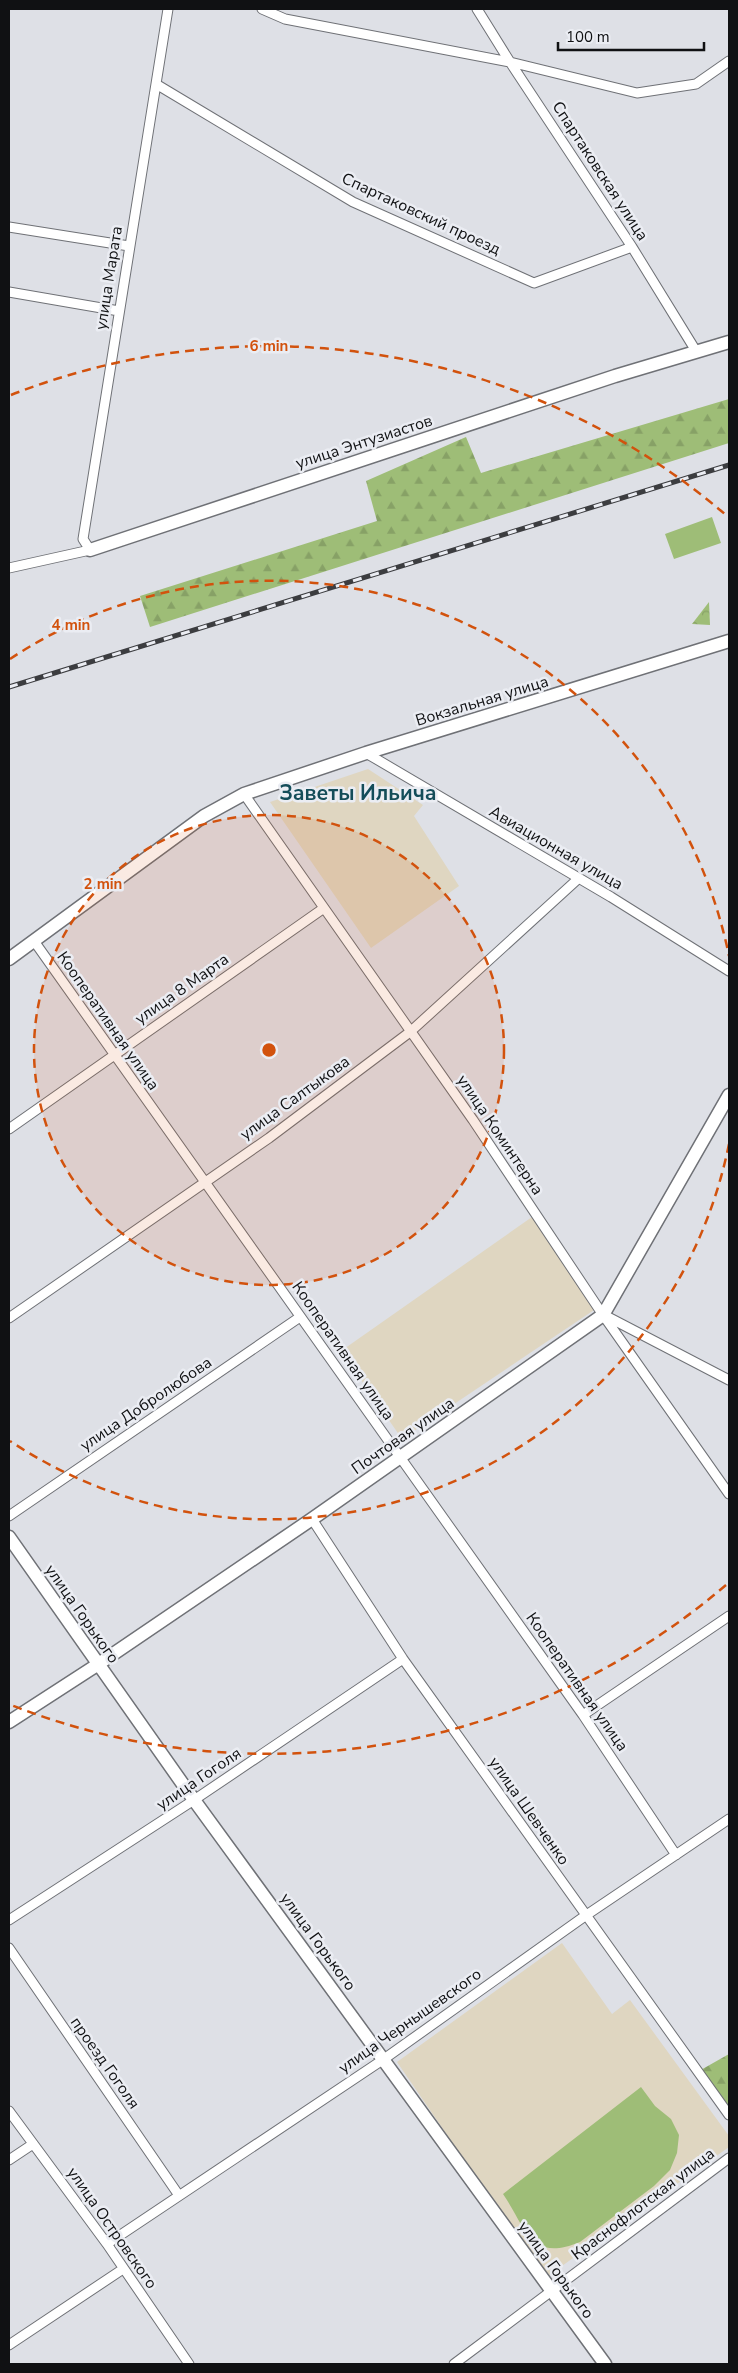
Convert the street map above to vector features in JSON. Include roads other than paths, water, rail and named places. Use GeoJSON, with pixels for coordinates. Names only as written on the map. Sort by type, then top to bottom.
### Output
{"type":"FeatureCollection","features":[{"type":"Feature","properties":{"kind":"street","name":"улица Марата"},"geometry":{"type":"LineString","coordinates":[[90,550],[84,539],[168,9]]}},
{"type":"Feature","properties":{"kind":"street"},"geometry":{"type":"LineString","coordinates":[[262,9],[285,19],[510,62],[636,93],[696,84],[729,61]]}},
{"type":"Feature","properties":{"kind":"street","name":"Спартаковская улица"},"geometry":{"type":"LineString","coordinates":[[477,9],[632,247],[696,351]]}},
{"type":"Feature","properties":{"kind":"street","name":"Спартаковский проезд"},"geometry":{"type":"LineString","coordinates":[[156,84],[353,202],[534,283],[632,247]]}},
{"type":"Feature","properties":{"kind":"street"},"geometry":{"type":"LineString","coordinates":[[9,227],[130,246]]}},
{"type":"Feature","properties":{"kind":"street"},"geometry":{"type":"LineString","coordinates":[[9,292],[119,311]]}},
{"type":"Feature","properties":{"kind":"street","name":"улица Энтузиастов"},"geometry":{"type":"LineString","coordinates":[[9,568],[90,550],[615,376],[729,342]]}},
{"type":"Feature","properties":{"kind":"street","name":"Вокзальная улица"},"geometry":{"type":"LineString","coordinates":[[9,959],[204,816],[244,794],[729,641]]}},
{"type":"Feature","properties":{"kind":"street","name":"Авиационная улица"},"geometry":{"type":"LineString","coordinates":[[366,754],[579,878],[729,971]]}},
{"type":"Feature","properties":{"kind":"street","name":"улица Коминтерна"},"geometry":{"type":"LineString","coordinates":[[244,794],[473,1120],[603,1315],[729,1494]]}},
{"type":"Feature","properties":{"kind":"street","name":"улица Салтыкова"},"geometry":{"type":"LineString","coordinates":[[9,1318],[269,1138],[410,1032],[579,878]]}},
{"type":"Feature","properties":{"kind":"street","name":"улица 8 Марта"},"geometry":{"type":"LineString","coordinates":[[9,1129],[324,908]]}},
{"type":"Feature","properties":{"kind":"street","name":"Кооперативная улица"},"geometry":{"type":"LineString","coordinates":[[34,941],[113,1056],[583,1715],[676,1856]]}},
{"type":"Feature","properties":{"kind":"street","name":"Почтовая улица"},"geometry":{"type":"LineString","coordinates":[[9,1722],[97,1665],[312,1519],[603,1315],[729,1095]]}},
{"type":"Feature","properties":{"kind":"street"},"geometry":{"type":"LineString","coordinates":[[603,1315],[729,1380]]}},
{"type":"Feature","properties":{"kind":"street","name":"улица Добролюбова"},"geometry":{"type":"LineString","coordinates":[[9,1516],[300,1317]]}},
{"type":"Feature","properties":{"kind":"street","name":"улица Шевченко"},"geometry":{"type":"LineString","coordinates":[[312,1519],[403,1659],[729,2115]]}},
{"type":"Feature","properties":{"kind":"street","name":"улица Горького"},"geometry":{"type":"LineString","coordinates":[[9,1536],[97,1665],[194,1800],[605,2364]]}},
{"type":"Feature","properties":{"kind":"street"},"geometry":{"type":"LineString","coordinates":[[583,1715],[729,1616]]}},
{"type":"Feature","properties":{"kind":"street","name":"улица Гоголя"},"geometry":{"type":"LineString","coordinates":[[9,1920],[194,1800],[403,1659]]}},
{"type":"Feature","properties":{"kind":"street","name":"улица Чернышевского"},"geometry":{"type":"LineString","coordinates":[[107,2244],[178,2194],[384,2059],[585,1916],[729,1820]]}},
{"type":"Feature","properties":{"kind":"street","name":"проезд Гоголя"},"geometry":{"type":"LineString","coordinates":[[9,1948],[178,2194]]}},
{"type":"Feature","properties":{"kind":"street","name":"улица Островского"},"geometry":{"type":"LineString","coordinates":[[9,2111],[107,2244],[190,2364]]}},
{"type":"Feature","properties":{"kind":"street"},"geometry":{"type":"LineString","coordinates":[[9,2160],[33,2144]]}},
{"type":"Feature","properties":{"kind":"street","name":"Краснофлотская улица"},"geometry":{"type":"LineString","coordinates":[[454,2364],[729,2158]]}},
{"type":"Feature","properties":{"kind":"street"},"geometry":{"type":"LineString","coordinates":[[9,2345],[123,2269]]}},
{"type":"Feature","properties":{"kind":"railway"},"geometry":{"type":"LineString","coordinates":[[9,687],[729,465]]}},
{"type":"Feature","properties":{"kind":"district","name":"Заветы Ильича"},"geometry":{"type":"Point","coordinates":[358,793]}}]}
